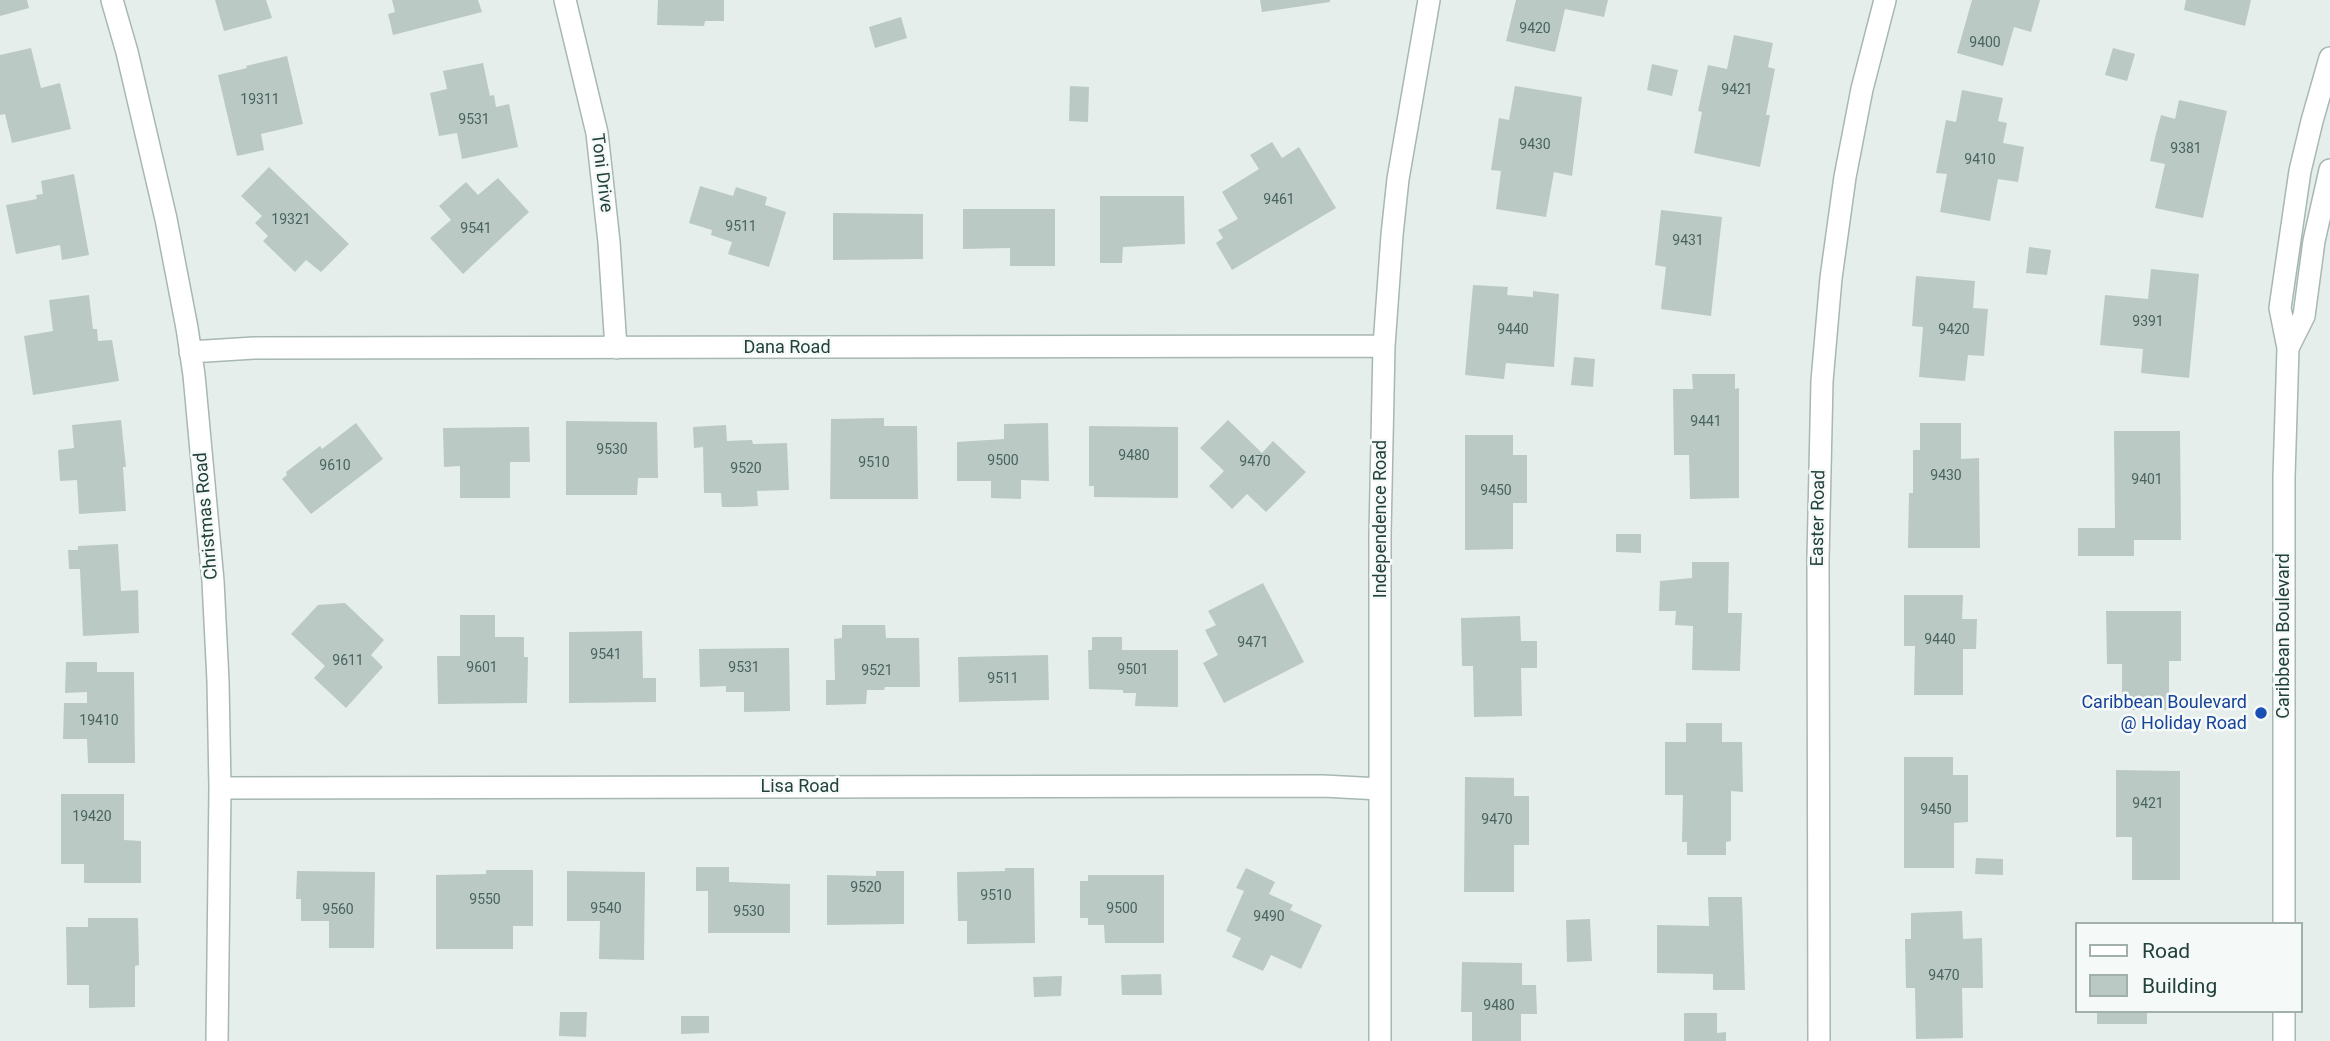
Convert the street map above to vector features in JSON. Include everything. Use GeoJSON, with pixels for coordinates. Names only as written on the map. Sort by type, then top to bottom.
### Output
{"type":"FeatureCollection","features":[{"type":"Feature","properties":{"kind":"street","name":"Christmas Road"},"geometry":{"type":"LineString","coordinates":[[112,0],[130,63],[166,219],[190,352],[213,581],[220,788],[217,1041]]}},
{"type":"Feature","properties":{"kind":"street","name":"Toni Drive"},"geometry":{"type":"LineString","coordinates":[[565,0],[597,133],[609,242],[616,348]]}},
{"type":"Feature","properties":{"kind":"street","name":"Independence Road"},"geometry":{"type":"LineString","coordinates":[[1380,1041],[1381,481],[1384,346],[1398,179],[1429,0]]}},
{"type":"Feature","properties":{"kind":"street","name":"Easter Road"},"geometry":{"type":"LineString","coordinates":[[1819,1041],[1818,559],[1822,381],[1831,278],[1845,177],[1862,89],[1885,0]]}},
{"type":"Feature","properties":{"kind":"street","name":"Caribbean Boulevard"},"geometry":{"type":"LineString","coordinates":[[2284,922],[2284,477],[2288,348],[2280,308],[2291,221],[2312,121],[2330,58]]}},
{"type":"Feature","properties":{"kind":"street","name":"Caribbean Boulevard"},"geometry":{"type":"LineString","coordinates":[[2288,348],[2304,316],[2314,241],[2330,170]]}},
{"type":"Feature","properties":{"kind":"street","name":"Dana Road"},"geometry":{"type":"LineString","coordinates":[[190,352],[268,348],[1384,346]]}},
{"type":"Feature","properties":{"kind":"street","name":"Lisa Road"},"geometry":{"type":"LineString","coordinates":[[220,788],[1324,786],[1380,789]]}},
{"type":"Feature","properties":{"kind":"street"},"geometry":{"type":"LineString","coordinates":[[2284,1013],[2284,1041]]}},
{"type":"Feature","properties":{"kind":"building"},"geometry":{"type":"Polygon","coordinates":[[[0,0],[27,0],[29,8],[0,16],[0,0]]]}},
{"type":"Feature","properties":{"kind":"building"},"geometry":{"type":"Polygon","coordinates":[[[215,0],[266,0],[272,18],[224,31],[215,0]]]}},
{"type":"Feature","properties":{"kind":"building"},"geometry":{"type":"Polygon","coordinates":[[[392,0],[478,0],[482,12],[393,35],[388,14],[395,12],[392,0]]]}},
{"type":"Feature","properties":{"kind":"building"},"geometry":{"type":"Polygon","coordinates":[[[658,0],[724,0],[724,21],[705,21],[704,26],[657,25],[658,0]]]}},
{"type":"Feature","properties":{"kind":"building"},"geometry":{"type":"Polygon","coordinates":[[[1260,0],[1330,0],[1330,2],[1262,12],[1260,0]]]}},
{"type":"Feature","properties":{"kind":"building"},"geometry":{"type":"Polygon","coordinates":[[[1516,0],[1608,0],[1604,17],[1565,9],[1555,52],[1506,41],[1516,0]]]}},
{"type":"Feature","properties":{"kind":"building"},"geometry":{"type":"Polygon","coordinates":[[[1972,0],[2040,0],[2031,32],[2014,27],[2003,66],[1957,53],[1972,0]]]}},
{"type":"Feature","properties":{"kind":"building"},"geometry":{"type":"Polygon","coordinates":[[[2186,0],[2251,0],[2245,26],[2184,10],[2186,0]]]}},
{"type":"Feature","properties":{"kind":"building"},"geometry":{"type":"Polygon","coordinates":[[[901,17],[907,38],[875,48],[869,27],[901,17]]]}},
{"type":"Feature","properties":{"kind":"building"},"geometry":{"type":"Polygon","coordinates":[[[1734,35],[1773,43],[1768,67],[1775,69],[1760,167],[1694,153],[1702,112],[1698,111],[1708,65],[1727,69],[1734,35]]]}},
{"type":"Feature","properties":{"kind":"building"},"geometry":{"type":"Polygon","coordinates":[[[31,48],[41,88],[60,83],[71,129],[12,143],[5,114],[0,115],[0,55],[31,48]]]}},
{"type":"Feature","properties":{"kind":"building"},"geometry":{"type":"Polygon","coordinates":[[[2113,48],[2135,54],[2127,81],[2105,75],[2113,48]]]}},
{"type":"Feature","properties":{"kind":"building"},"geometry":{"type":"Polygon","coordinates":[[[287,56],[303,124],[261,134],[264,150],[237,156],[218,75],[287,56]]]}},
{"type":"Feature","properties":{"kind":"building"},"geometry":{"type":"Polygon","coordinates":[[[483,63],[490,96],[494,95],[496,107],[509,104],[518,147],[462,159],[457,133],[439,136],[430,93],[447,89],[443,71],[483,63]]]}},
{"type":"Feature","properties":{"kind":"building"},"geometry":{"type":"Polygon","coordinates":[[[1652,64],[1678,70],[1672,96],[1647,90],[1652,64]]]}},
{"type":"Feature","properties":{"kind":"building"},"geometry":{"type":"Polygon","coordinates":[[[1070,86],[1089,87],[1088,122],[1069,121],[1070,86]]]}},
{"type":"Feature","properties":{"kind":"building"},"geometry":{"type":"Polygon","coordinates":[[[1515,86],[1582,97],[1572,176],[1554,172],[1546,217],[1496,209],[1501,171],[1491,170],[1499,118],[1509,120],[1515,86]]]}},
{"type":"Feature","properties":{"kind":"building"},"geometry":{"type":"Polygon","coordinates":[[[1962,90],[2003,98],[1998,121],[2007,123],[2003,143],[2024,147],[2018,182],[1998,179],[1990,221],[1940,212],[1947,174],[1936,173],[1946,120],[1956,122],[1962,90]]]}},
{"type":"Feature","properties":{"kind":"building"},"geometry":{"type":"Polygon","coordinates":[[[2179,100],[2227,111],[2203,218],[2155,208],[2165,164],[2150,161],[2155,138],[2161,115],[2175,119],[2179,100]]]}},
{"type":"Feature","properties":{"kind":"building"},"geometry":{"type":"Polygon","coordinates":[[[1272,142],[1282,158],[1299,147],[1336,208],[1232,270],[1216,243],[1223,238],[1218,230],[1238,219],[1222,192],[1259,169],[1250,155],[1272,142]]]}},
{"type":"Feature","properties":{"kind":"building"},"geometry":{"type":"Polygon","coordinates":[[[269,167],[349,244],[321,272],[306,260],[295,272],[263,241],[268,236],[255,223],[262,216],[241,196],[269,167]]]}},
{"type":"Feature","properties":{"kind":"building"},"geometry":{"type":"Polygon","coordinates":[[[74,174],[89,255],[62,260],[60,245],[16,254],[6,205],[37,199],[36,195],[43,194],[41,181],[74,174]]]}},
{"type":"Feature","properties":{"kind":"building"},"geometry":{"type":"Polygon","coordinates":[[[498,178],[529,212],[463,274],[430,238],[451,220],[439,206],[466,182],[478,195],[498,178]]]}},
{"type":"Feature","properties":{"kind":"building"},"geometry":{"type":"Polygon","coordinates":[[[700,186],[733,196],[736,187],[767,197],[765,205],[786,212],[769,267],[728,254],[732,242],[711,235],[712,230],[689,223],[700,186]]]}},
{"type":"Feature","properties":{"kind":"building"},"geometry":{"type":"Polygon","coordinates":[[[1100,196],[1184,196],[1185,244],[1123,247],[1122,263],[1100,263],[1100,196]]]}},
{"type":"Feature","properties":{"kind":"building"},"geometry":{"type":"Polygon","coordinates":[[[963,209],[1055,209],[1055,266],[1010,266],[1010,248],[963,249],[963,209]]]}},
{"type":"Feature","properties":{"kind":"building"},"geometry":{"type":"Polygon","coordinates":[[[1661,210],[1722,217],[1711,316],[1661,309],[1666,267],[1655,265],[1661,210]]]}},
{"type":"Feature","properties":{"kind":"building"},"geometry":{"type":"Polygon","coordinates":[[[833,213],[923,214],[923,259],[833,260],[833,213]]]}},
{"type":"Feature","properties":{"kind":"building"},"geometry":{"type":"Polygon","coordinates":[[[2029,247],[2051,250],[2047,275],[2026,273],[2029,247]]]}},
{"type":"Feature","properties":{"kind":"building"},"geometry":{"type":"Polygon","coordinates":[[[2151,269],[2199,274],[2189,378],[2141,373],[2143,349],[2100,345],[2105,295],[2148,299],[2151,269]]]}},
{"type":"Feature","properties":{"kind":"building"},"geometry":{"type":"Polygon","coordinates":[[[1916,276],[1975,281],[1973,308],[1988,309],[1984,356],[1968,355],[1965,381],[1919,377],[1923,327],[1912,326],[1916,276]]]}},
{"type":"Feature","properties":{"kind":"building"},"geometry":{"type":"Polygon","coordinates":[[[1473,285],[1508,287],[1507,295],[1533,297],[1533,291],[1559,294],[1554,367],[1506,363],[1504,379],[1465,375],[1473,285]]]}},
{"type":"Feature","properties":{"kind":"building"},"geometry":{"type":"Polygon","coordinates":[[[89,295],[93,329],[97,329],[98,341],[112,340],[119,381],[33,395],[24,336],[53,331],[49,300],[89,295]]]}},
{"type":"Feature","properties":{"kind":"building"},"geometry":{"type":"Polygon","coordinates":[[[1574,357],[1595,359],[1593,387],[1571,385],[1574,357]]]}},
{"type":"Feature","properties":{"kind":"building"},"geometry":{"type":"Polygon","coordinates":[[[1692,374],[1735,374],[1735,389],[1739,388],[1739,498],[1690,499],[1689,455],[1674,455],[1673,389],[1693,389],[1692,374]]]}},
{"type":"Feature","properties":{"kind":"building"},"geometry":{"type":"Polygon","coordinates":[[[884,418],[884,426],[917,426],[918,499],[830,499],[831,419],[884,418]]]}},
{"type":"Feature","properties":{"kind":"building"},"geometry":{"type":"Polygon","coordinates":[[[121,420],[126,467],[123,467],[126,511],[79,514],[77,480],[60,481],[58,450],[74,448],[72,425],[121,420]]]}},
{"type":"Feature","properties":{"kind":"building"},"geometry":{"type":"Polygon","coordinates":[[[1228,420],[1262,453],[1273,441],[1306,472],[1266,512],[1247,494],[1232,509],[1209,486],[1224,471],[1200,448],[1228,420]]]}},
{"type":"Feature","properties":{"kind":"building"},"geometry":{"type":"Polygon","coordinates":[[[566,421],[657,422],[658,478],[638,478],[637,495],[566,495],[566,421]]]}},
{"type":"Feature","properties":{"kind":"building"},"geometry":{"type":"Polygon","coordinates":[[[356,423],[383,459],[311,514],[282,479],[287,475],[286,472],[320,446],[322,449],[356,423]]]}},
{"type":"Feature","properties":{"kind":"building"},"geometry":{"type":"Polygon","coordinates":[[[1048,423],[1049,481],[1021,480],[1021,499],[991,498],[991,481],[957,481],[957,442],[1004,439],[1004,424],[1048,423]]]}},
{"type":"Feature","properties":{"kind":"building"},"geometry":{"type":"Polygon","coordinates":[[[1920,423],[1961,423],[1961,459],[1979,458],[1980,548],[1908,548],[1909,493],[1913,493],[1913,450],[1920,450],[1920,423]]]}},
{"type":"Feature","properties":{"kind":"building"},"geometry":{"type":"Polygon","coordinates":[[[726,425],[727,441],[752,440],[753,444],[787,443],[789,490],[757,491],[758,506],[740,507],[722,507],[721,493],[704,493],[703,447],[694,448],[693,427],[726,425]]]}},
{"type":"Feature","properties":{"kind":"building"},"geometry":{"type":"Polygon","coordinates":[[[1089,426],[1178,427],[1178,498],[1094,497],[1094,486],[1089,486],[1089,426]]]}},
{"type":"Feature","properties":{"kind":"building"},"geometry":{"type":"Polygon","coordinates":[[[529,427],[530,462],[510,462],[510,498],[460,498],[460,466],[444,467],[443,428],[529,427]]]}},
{"type":"Feature","properties":{"kind":"building"},"geometry":{"type":"Polygon","coordinates":[[[2114,431],[2180,431],[2181,540],[2134,540],[2134,556],[2078,556],[2078,528],[2115,528],[2114,431]]]}},
{"type":"Feature","properties":{"kind":"building"},"geometry":{"type":"Polygon","coordinates":[[[1465,435],[1513,435],[1513,455],[1527,455],[1527,503],[1513,503],[1513,549],[1465,550],[1465,435]]]}},
{"type":"Feature","properties":{"kind":"building"},"geometry":{"type":"Polygon","coordinates":[[[1616,534],[1641,534],[1641,553],[1616,552],[1616,534]]]}},
{"type":"Feature","properties":{"kind":"building"},"geometry":{"type":"Polygon","coordinates":[[[118,544],[121,591],[138,590],[139,633],[83,636],[80,569],[69,569],[68,550],[78,550],[78,546],[118,544]]]}},
{"type":"Feature","properties":{"kind":"building"},"geometry":{"type":"Polygon","coordinates":[[[1692,562],[1729,562],[1728,613],[1742,613],[1740,671],[1692,670],[1693,626],[1675,625],[1676,611],[1659,611],[1660,581],[1692,578],[1692,562]]]}},
{"type":"Feature","properties":{"kind":"building"},"geometry":{"type":"Polygon","coordinates":[[[1263,583],[1304,662],[1224,703],[1203,663],[1218,655],[1205,630],[1216,625],[1208,611],[1263,583]]]}},
{"type":"Feature","properties":{"kind":"building"},"geometry":{"type":"Polygon","coordinates":[[[1904,595],[1963,595],[1962,619],[1977,619],[1976,649],[1963,649],[1963,695],[1914,695],[1915,646],[1904,646],[1904,595]]]}},
{"type":"Feature","properties":{"kind":"building"},"geometry":{"type":"Polygon","coordinates":[[[345,603],[384,640],[371,655],[383,667],[346,708],[314,678],[325,666],[291,634],[318,605],[345,603]]]}},
{"type":"Feature","properties":{"kind":"building"},"geometry":{"type":"Polygon","coordinates":[[[2106,611],[2181,611],[2181,661],[2169,661],[2169,710],[2122,710],[2122,664],[2107,664],[2106,611]]]}},
{"type":"Feature","properties":{"kind":"building"},"geometry":{"type":"Polygon","coordinates":[[[460,615],[495,615],[495,637],[524,637],[524,657],[528,657],[527,703],[438,704],[437,656],[460,656],[460,615]]]}},
{"type":"Feature","properties":{"kind":"building"},"geometry":{"type":"Polygon","coordinates":[[[1520,616],[1521,641],[1537,641],[1537,668],[1521,668],[1522,716],[1474,717],[1473,666],[1462,666],[1461,618],[1520,616]]]}},
{"type":"Feature","properties":{"kind":"building"},"geometry":{"type":"Polygon","coordinates":[[[842,625],[885,625],[886,638],[919,638],[920,687],[867,690],[866,704],[826,705],[826,680],[835,680],[834,639],[842,638],[842,625]]]}},
{"type":"Feature","properties":{"kind":"building"},"geometry":{"type":"Polygon","coordinates":[[[642,631],[643,678],[656,678],[656,702],[569,703],[569,632],[642,631]]]}},
{"type":"Feature","properties":{"kind":"building"},"geometry":{"type":"Polygon","coordinates":[[[1092,637],[1122,637],[1122,650],[1178,650],[1178,707],[1135,706],[1136,693],[1089,689],[1088,650],[1092,650],[1092,637]]]}},
{"type":"Feature","properties":{"kind":"building"},"geometry":{"type":"Polygon","coordinates":[[[789,648],[790,711],[744,712],[744,692],[726,692],[726,686],[700,687],[699,649],[789,648]]]}},
{"type":"Feature","properties":{"kind":"building"},"geometry":{"type":"Polygon","coordinates":[[[1048,655],[1049,700],[959,702],[958,657],[1048,655]]]}},
{"type":"Feature","properties":{"kind":"building"},"geometry":{"type":"Polygon","coordinates":[[[66,662],[97,662],[97,672],[134,672],[135,763],[88,763],[87,739],[63,739],[64,703],[87,703],[87,692],[65,693],[66,662]]]}},
{"type":"Feature","properties":{"kind":"building"},"geometry":{"type":"Polygon","coordinates":[[[1686,723],[1722,723],[1722,742],[1742,742],[1743,792],[1731,791],[1731,841],[1726,842],[1726,855],[1687,855],[1687,842],[1682,842],[1683,795],[1665,795],[1665,742],[1686,742],[1686,723]]]}},
{"type":"Feature","properties":{"kind":"building"},"geometry":{"type":"Polygon","coordinates":[[[1904,757],[1953,757],[1953,775],[1968,775],[1968,822],[1954,823],[1954,868],[1904,868],[1904,757]]]}},
{"type":"Feature","properties":{"kind":"building"},"geometry":{"type":"Polygon","coordinates":[[[2116,770],[2180,771],[2180,880],[2132,880],[2132,837],[2116,837],[2116,770]]]}},
{"type":"Feature","properties":{"kind":"building"},"geometry":{"type":"Polygon","coordinates":[[[1465,777],[1514,778],[1514,796],[1529,796],[1529,845],[1514,845],[1514,892],[1464,892],[1465,777]]]}},
{"type":"Feature","properties":{"kind":"building"},"geometry":{"type":"Polygon","coordinates":[[[61,794],[124,794],[124,840],[141,841],[141,883],[84,883],[84,864],[61,864],[61,794]]]}},
{"type":"Feature","properties":{"kind":"building"},"geometry":{"type":"Polygon","coordinates":[[[1976,858],[2003,859],[2003,875],[1975,874],[1976,858]]]}},
{"type":"Feature","properties":{"kind":"building"},"geometry":{"type":"Polygon","coordinates":[[[696,867],[729,867],[729,882],[790,884],[790,933],[708,933],[708,891],[696,891],[696,867]]]}},
{"type":"Feature","properties":{"kind":"building"},"geometry":{"type":"Polygon","coordinates":[[[1005,868],[1034,868],[1035,943],[967,944],[967,921],[958,921],[957,872],[1005,871],[1005,868]]]}},
{"type":"Feature","properties":{"kind":"building"},"geometry":{"type":"Polygon","coordinates":[[[1246,868],[1275,882],[1269,894],[1293,905],[1290,910],[1322,925],[1301,969],[1271,955],[1263,971],[1232,957],[1241,938],[1226,931],[1244,891],[1236,888],[1246,868]]]}},
{"type":"Feature","properties":{"kind":"building"},"geometry":{"type":"Polygon","coordinates":[[[486,870],[533,870],[533,926],[513,926],[513,949],[436,949],[436,875],[486,874],[486,870]]]}},
{"type":"Feature","properties":{"kind":"building"},"geometry":{"type":"Polygon","coordinates":[[[297,871],[375,872],[374,948],[329,948],[329,921],[301,921],[301,899],[296,899],[297,871]]]}},
{"type":"Feature","properties":{"kind":"building"},"geometry":{"type":"Polygon","coordinates":[[[567,871],[645,872],[644,960],[599,959],[600,921],[567,921],[567,871]]]}},
{"type":"Feature","properties":{"kind":"building"},"geometry":{"type":"Polygon","coordinates":[[[876,871],[904,871],[904,924],[827,925],[827,875],[876,876],[876,871]]]}},
{"type":"Feature","properties":{"kind":"building"},"geometry":{"type":"Polygon","coordinates":[[[1088,875],[1164,875],[1164,943],[1105,943],[1104,925],[1088,925],[1088,918],[1080,918],[1080,881],[1088,881],[1088,875]]]}},
{"type":"Feature","properties":{"kind":"building"},"geometry":{"type":"Polygon","coordinates":[[[1708,897],[1742,897],[1745,990],[1713,990],[1713,974],[1657,973],[1657,925],[1709,926],[1708,897]]]}},
{"type":"Feature","properties":{"kind":"building"},"geometry":{"type":"Polygon","coordinates":[[[1962,911],[1963,939],[1982,938],[1983,988],[1962,988],[1963,1038],[1916,1039],[1915,988],[1906,988],[1905,939],[1911,939],[1911,913],[1962,911]]]}},
{"type":"Feature","properties":{"kind":"building"},"geometry":{"type":"Polygon","coordinates":[[[88,918],[138,918],[139,965],[135,966],[135,1007],[89,1008],[89,985],[67,985],[66,927],[88,927],[88,918]]]}},
{"type":"Feature","properties":{"kind":"building"},"geometry":{"type":"Polygon","coordinates":[[[1590,919],[1592,961],[1567,962],[1566,920],[1590,919]]]}},
{"type":"Feature","properties":{"kind":"building"},"geometry":{"type":"Polygon","coordinates":[[[1462,962],[1522,963],[1522,985],[1536,985],[1537,1014],[1521,1014],[1521,1041],[1472,1041],[1472,1012],[1461,1012],[1462,962]]]}},
{"type":"Feature","properties":{"kind":"building"},"geometry":{"type":"Polygon","coordinates":[[[1161,974],[1162,995],[1122,995],[1121,975],[1161,974]]]}},
{"type":"Feature","properties":{"kind":"building"},"geometry":{"type":"Polygon","coordinates":[[[1062,976],[1061,996],[1034,997],[1033,977],[1062,976]]]}},
{"type":"Feature","properties":{"kind":"building"},"geometry":{"type":"Polygon","coordinates":[[[560,1012],[587,1012],[586,1037],[559,1036],[560,1012]]]}},
{"type":"Feature","properties":{"kind":"building"},"geometry":{"type":"Polygon","coordinates":[[[1684,1013],[1717,1013],[1717,1033],[1726,1032],[1726,1041],[1684,1041],[1684,1013]]]}},
{"type":"Feature","properties":{"kind":"building"},"geometry":{"type":"Polygon","coordinates":[[[2097,1013],[2147,1013],[2147,1024],[2097,1024],[2097,1013]]]}},
{"type":"Feature","properties":{"kind":"building"},"geometry":{"type":"Polygon","coordinates":[[[681,1016],[709,1016],[709,1033],[681,1034],[681,1016]]]}},
{"type":"Feature","properties":{"kind":"place","name":"Caribbean Boulevard @ Holiday Road"},"geometry":{"type":"Point","coordinates":[2261,713]}}]}
